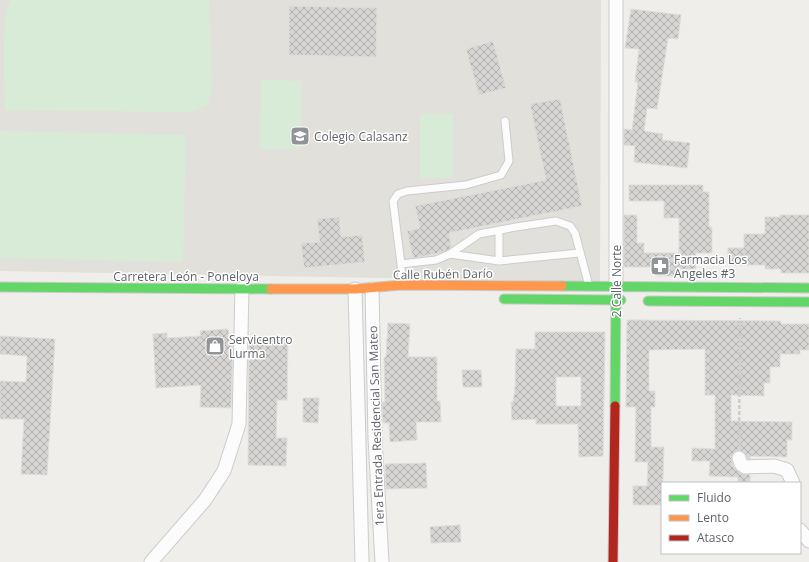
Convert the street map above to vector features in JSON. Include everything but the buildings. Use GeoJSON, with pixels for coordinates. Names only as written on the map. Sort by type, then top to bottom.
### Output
{"type":"FeatureCollection","features":[{"type":"Feature","properties":{"kind":"street","name":"2 Calle Norte"},"geometry":{"type":"LineString","coordinates":[[613,562],[616,294],[616,0]]}},
{"type":"Feature","properties":{"kind":"street","name":"Calle Rubén Darío"},"geometry":{"type":"LineString","coordinates":[[372,289],[402,285],[589,286],[635,300],[809,302]]}},
{"type":"Feature","properties":{"kind":"street","name":"Carretera León - Poneloya"},"geometry":{"type":"LineString","coordinates":[[0,287],[372,289]]}},
{"type":"Feature","properties":{"kind":"street"},"geometry":{"type":"LineString","coordinates":[[151,562],[205,500],[224,471],[239,424],[242,288]]}},
{"type":"Feature","properties":{"kind":"street","name":"Calle Rubén Darío"},"geometry":{"type":"LineString","coordinates":[[496,299],[738,288],[809,288]]}},
{"type":"Feature","properties":{"kind":"street"},"geometry":{"type":"LineString","coordinates":[[738,288],[740,301]]}},
{"type":"Feature","properties":{"kind":"street","name":"1era Entrada Residencial San Mateo"},"geometry":{"type":"LineString","coordinates":[[355,289],[362,562]]}},
{"type":"Feature","properties":{"kind":"street","name":"Calle Rubén Darío"},"geometry":{"type":"LineString","coordinates":[[372,289],[393,296]]}},
{"type":"Feature","properties":{"kind":"street","name":"1era Entrada Residencial San Mateo"},"geometry":{"type":"LineString","coordinates":[[372,289],[375,432],[382,562]]}},
{"type":"Feature","properties":{"kind":"street"},"geometry":{"type":"LineString","coordinates":[[739,458],[741,464],[745,467],[774,466],[788,470],[793,482]]}},
{"type":"Feature","properties":{"kind":"street"},"geometry":{"type":"LineString","coordinates":[[801,531],[809,541]]}},
{"type":"Feature","properties":{"kind":"lane"},"geometry":{"type":"LineString","coordinates":[[402,285],[401,264],[393,201],[398,194],[407,191],[466,185],[501,175],[509,161],[504,121]]}},
{"type":"Feature","properties":{"kind":"lane"},"geometry":{"type":"LineString","coordinates":[[401,264],[436,260],[450,254],[478,234],[556,221],[570,226],[575,233],[579,253],[589,286]]}},
{"type":"Feature","properties":{"kind":"lane"},"geometry":{"type":"LineString","coordinates":[[499,230],[499,261]]}},
{"type":"Feature","properties":{"kind":"lane"},"geometry":{"type":"LineString","coordinates":[[450,254],[499,261],[579,253]]}},
{"type":"Feature","properties":{"kind":"path"},"geometry":{"type":"LineString","coordinates":[[739,458],[740,301]]}},
{"type":"Feature","properties":{"kind":"shaded area","name":"Colegio Calasanz"},"geometry":{"type":"Polygon","coordinates":[[[0,0],[601,0],[600,282],[0,271],[0,0]]]}},
{"type":"Feature","properties":{"kind":"green space"},"geometry":{"type":"Polygon","coordinates":[[[11,0],[209,0],[212,90],[208,105],[189,112],[5,110],[4,35],[5,20],[11,0]]]}},
{"type":"Feature","properties":{"kind":"green space"},"geometry":{"type":"Polygon","coordinates":[[[261,80],[302,81],[301,149],[260,149],[261,80]]]}},
{"type":"Feature","properties":{"kind":"green space"},"geometry":{"type":"Polygon","coordinates":[[[420,114],[453,114],[453,178],[420,178],[420,114]]]}},
{"type":"Feature","properties":{"kind":"green space"},"geometry":{"type":"Polygon","coordinates":[[[0,131],[186,135],[183,262],[0,258],[0,131]]]}},
{"type":"Feature","properties":{"kind":"traffic: fast"},"geometry":{"type":"LineString","coordinates":[[562,286],[809,288]]}},
{"type":"Feature","properties":{"kind":"traffic: fast"},"geometry":{"type":"LineString","coordinates":[[0,287],[271,289]]}},
{"type":"Feature","properties":{"kind":"traffic: fast"},"geometry":{"type":"LineString","coordinates":[[615,406],[616,288]]}},
{"type":"Feature","properties":{"kind":"traffic: fast"},"geometry":{"type":"LineString","coordinates":[[504,299],[621,300]]}},
{"type":"Feature","properties":{"kind":"traffic: fast"},"geometry":{"type":"LineString","coordinates":[[648,301],[809,302]]}},
{"type":"Feature","properties":{"kind":"traffic: slow"},"geometry":{"type":"LineString","coordinates":[[271,289],[355,289],[402,285],[562,286]]}},
{"type":"Feature","properties":{"kind":"traffic: jam"},"geometry":{"type":"LineString","coordinates":[[613,562],[615,406]]}},
{"type":"Feature","properties":{"kind":"place","name":"Colegio Calasanz"},"geometry":{"type":"Point","coordinates":[300,136]}},
{"type":"Feature","properties":{"kind":"place","name":"Farmacia Los Angeles #3"},"geometry":{"type":"Point","coordinates":[660,266]}},
{"type":"Feature","properties":{"kind":"place","name":"Servicentro Lurma"},"geometry":{"type":"Point","coordinates":[215,346]}}]}
